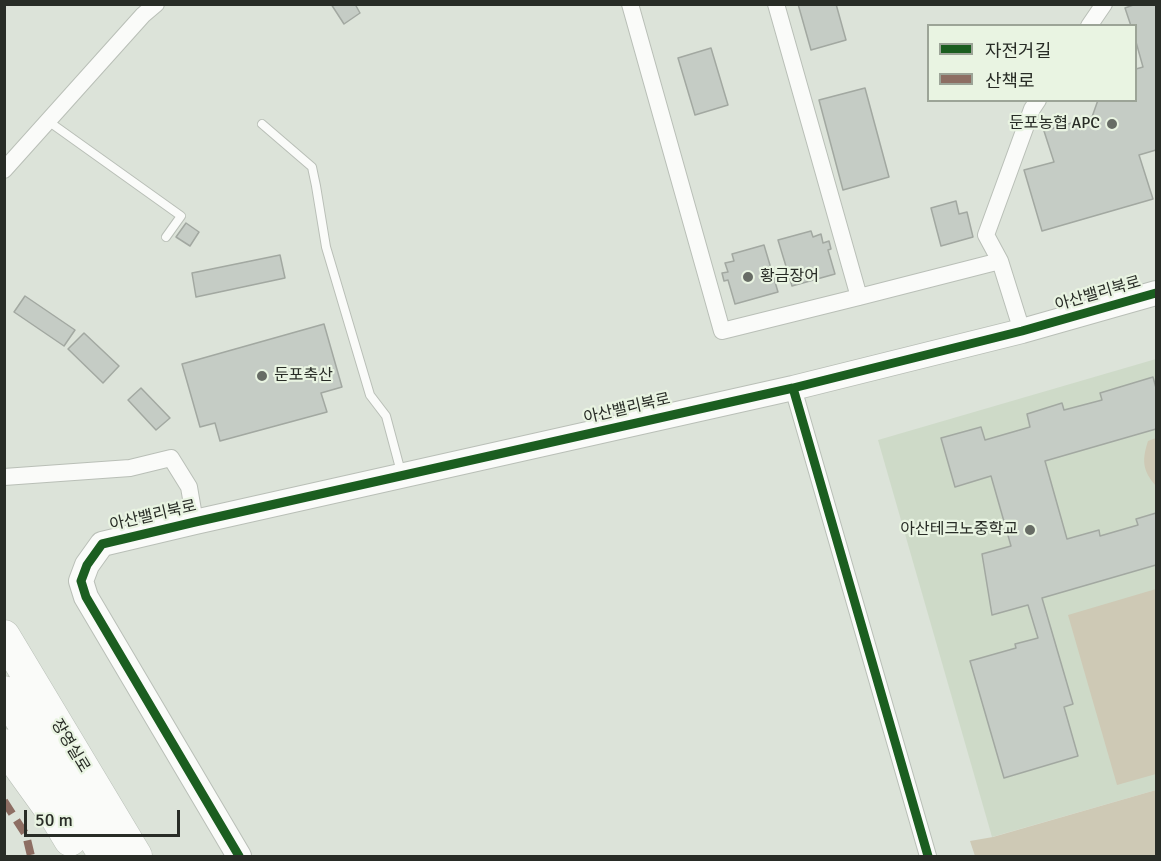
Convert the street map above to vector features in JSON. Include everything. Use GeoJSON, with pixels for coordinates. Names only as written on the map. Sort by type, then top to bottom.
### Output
{"type":"FeatureCollection","features":[{"type":"Feature","properties":{"kind":"highway","name":"장영실로"},"geometry":{"type":"LineString","coordinates":[[4,636],[136,856]]}},
{"type":"Feature","properties":{"kind":"highway","name":"장영실로"},"geometry":{"type":"LineString","coordinates":[[4,692],[105,856]]}},
{"type":"Feature","properties":{"kind":"highway"},"geometry":{"type":"LineString","coordinates":[[4,745],[58,820],[80,856]]}},
{"type":"Feature","properties":{"kind":"street"},"geometry":{"type":"LineString","coordinates":[[4,170],[143,15],[156,4]]}},
{"type":"Feature","properties":{"kind":"street"},"geometry":{"type":"LineString","coordinates":[[630,4],[722,331],[1000,261]]}},
{"type":"Feature","properties":{"kind":"street"},"geometry":{"type":"LineString","coordinates":[[776,4],[860,297]]}},
{"type":"Feature","properties":{"kind":"street"},"geometry":{"type":"LineString","coordinates":[[1090,24],[1104,4]]}},
{"type":"Feature","properties":{"kind":"street"},"geometry":{"type":"LineString","coordinates":[[1022,331],[1000,261],[986,235],[1032,109],[1037,102]]}},
{"type":"Feature","properties":{"kind":"street","name":"아산밸리북로"},"geometry":{"type":"LineString","coordinates":[[239,856],[86,597],[81,581],[87,566],[102,544],[793,388],[1022,331],[1156,293]]}},
{"type":"Feature","properties":{"kind":"street"},"geometry":{"type":"LineString","coordinates":[[793,388],[928,856]]}},
{"type":"Feature","properties":{"kind":"street"},"geometry":{"type":"LineString","coordinates":[[4,477],[130,468],[171,458],[189,487],[195,522]]}},
{"type":"Feature","properties":{"kind":"lane"},"geometry":{"type":"LineString","coordinates":[[48,122],[181,216],[166,237]]}},
{"type":"Feature","properties":{"kind":"lane"},"geometry":{"type":"LineString","coordinates":[[262,124],[312,167],[326,247],[370,395],[386,416],[401,475]]}},
{"type":"Feature","properties":{"kind":"shaded area","name":"아산테크노중학교"},"geometry":{"type":"Polygon","coordinates":[[[1156,359],[1156,790],[992,837],[878,440],[1156,359]]]}},
{"type":"Feature","properties":{"kind":"shaded area"},"geometry":{"type":"Polygon","coordinates":[[[1156,438],[1156,486],[1148,475],[1144,459],[1148,441],[1156,438]]]}},
{"type":"Feature","properties":{"kind":"shaded area"},"geometry":{"type":"Polygon","coordinates":[[[1156,589],[1156,774],[1117,785],[1068,615],[1156,589]]]}},
{"type":"Feature","properties":{"kind":"shaded area"},"geometry":{"type":"Polygon","coordinates":[[[1156,790],[1156,856],[975,856],[970,841],[993,837],[1156,790]]]}},
{"type":"Feature","properties":{"kind":"building"},"geometry":{"type":"Polygon","coordinates":[[[331,4],[355,4],[360,13],[344,24],[331,4]]]}},
{"type":"Feature","properties":{"kind":"building"},"geometry":{"type":"Polygon","coordinates":[[[798,4],[836,4],[846,40],[811,50],[798,4]]]}},
{"type":"Feature","properties":{"kind":"building","name":"둔포농협 APC"},"geometry":{"type":"Polygon","coordinates":[[[1136,4],[1156,4],[1156,150],[1139,155],[1153,199],[1042,231],[1024,170],[1054,162],[1044,131],[1092,117],[1097,102],[1137,102],[1137,69],[1143,67],[1137,46],[1137,24],[1130,24],[1125,8],[1136,4]]]}},
{"type":"Feature","properties":{"kind":"building"},"geometry":{"type":"Polygon","coordinates":[[[711,48],[728,105],[695,115],[678,58],[711,48]]]}},
{"type":"Feature","properties":{"kind":"building"},"geometry":{"type":"Polygon","coordinates":[[[865,88],[889,177],[843,190],[819,100],[865,88]]]}},
{"type":"Feature","properties":{"kind":"building"},"geometry":{"type":"Polygon","coordinates":[[[956,201],[959,214],[967,212],[973,237],[941,246],[931,208],[956,201]]]}},
{"type":"Feature","properties":{"kind":"building"},"geometry":{"type":"Polygon","coordinates":[[[186,223],[199,232],[190,246],[176,237],[186,223]]]}},
{"type":"Feature","properties":{"kind":"building"},"geometry":{"type":"Polygon","coordinates":[[[811,231],[813,237],[821,234],[823,243],[829,241],[831,249],[828,250],[835,274],[792,286],[778,240],[811,231]]]}},
{"type":"Feature","properties":{"kind":"building","name":"황금장어"},"geometry":{"type":"Polygon","coordinates":[[[764,245],[778,292],[735,304],[728,280],[724,281],[722,273],[728,272],[725,263],[734,261],[732,254],[764,245]]]}},
{"type":"Feature","properties":{"kind":"building"},"geometry":{"type":"Polygon","coordinates":[[[280,255],[285,278],[196,297],[192,273],[280,255]]]}},
{"type":"Feature","properties":{"kind":"building"},"geometry":{"type":"Polygon","coordinates":[[[25,296],[75,330],[64,346],[14,312],[25,296]]]}},
{"type":"Feature","properties":{"kind":"building","name":"둔포축산"},"geometry":{"type":"Polygon","coordinates":[[[324,324],[342,387],[321,393],[327,412],[220,441],[215,423],[200,427],[182,364],[324,324]]]}},
{"type":"Feature","properties":{"kind":"building"},"geometry":{"type":"Polygon","coordinates":[[[84,333],[119,366],[103,383],[68,349],[84,333]]]}},
{"type":"Feature","properties":{"kind":"building"},"geometry":{"type":"Polygon","coordinates":[[[1153,377],[1156,388],[1156,429],[1045,461],[1067,539],[1099,530],[1100,536],[1138,525],[1136,519],[1156,513],[1156,565],[1042,598],[1073,704],[1064,707],[1078,756],[1004,778],[970,661],[1016,648],[1015,644],[1038,638],[1028,605],[992,615],[982,554],[1011,546],[991,476],[955,487],[941,438],[981,427],[985,440],[1030,427],[1027,414],[1062,403],[1064,410],[1102,400],[1100,393],[1153,377]]]}},
{"type":"Feature","properties":{"kind":"building"},"geometry":{"type":"Polygon","coordinates":[[[141,388],[170,418],[156,430],[128,400],[141,388]]]}},
{"type":"Feature","properties":{"kind":"marked path"},"geometry":{"type":"LineString","coordinates":[[4,801],[26,835],[31,856]]}},
{"type":"Feature","properties":{"kind":"cycle path"},"geometry":{"type":"LineString","coordinates":[[239,856],[86,597],[81,581],[87,565],[102,544],[793,388],[1022,331],[1156,293]]}},
{"type":"Feature","properties":{"kind":"cycle path"},"geometry":{"type":"LineString","coordinates":[[793,388],[928,856]]}},
{"type":"Feature","properties":{"kind":"place","name":"둔포농협 APC"},"geometry":{"type":"Point","coordinates":[1112,124]}},
{"type":"Feature","properties":{"kind":"place","name":"황금장어"},"geometry":{"type":"Point","coordinates":[748,277]}},
{"type":"Feature","properties":{"kind":"place","name":"둔포축산"},"geometry":{"type":"Point","coordinates":[262,376]}},
{"type":"Feature","properties":{"kind":"place","name":"아산테크노중학교"},"geometry":{"type":"Point","coordinates":[1030,530]}}]}
